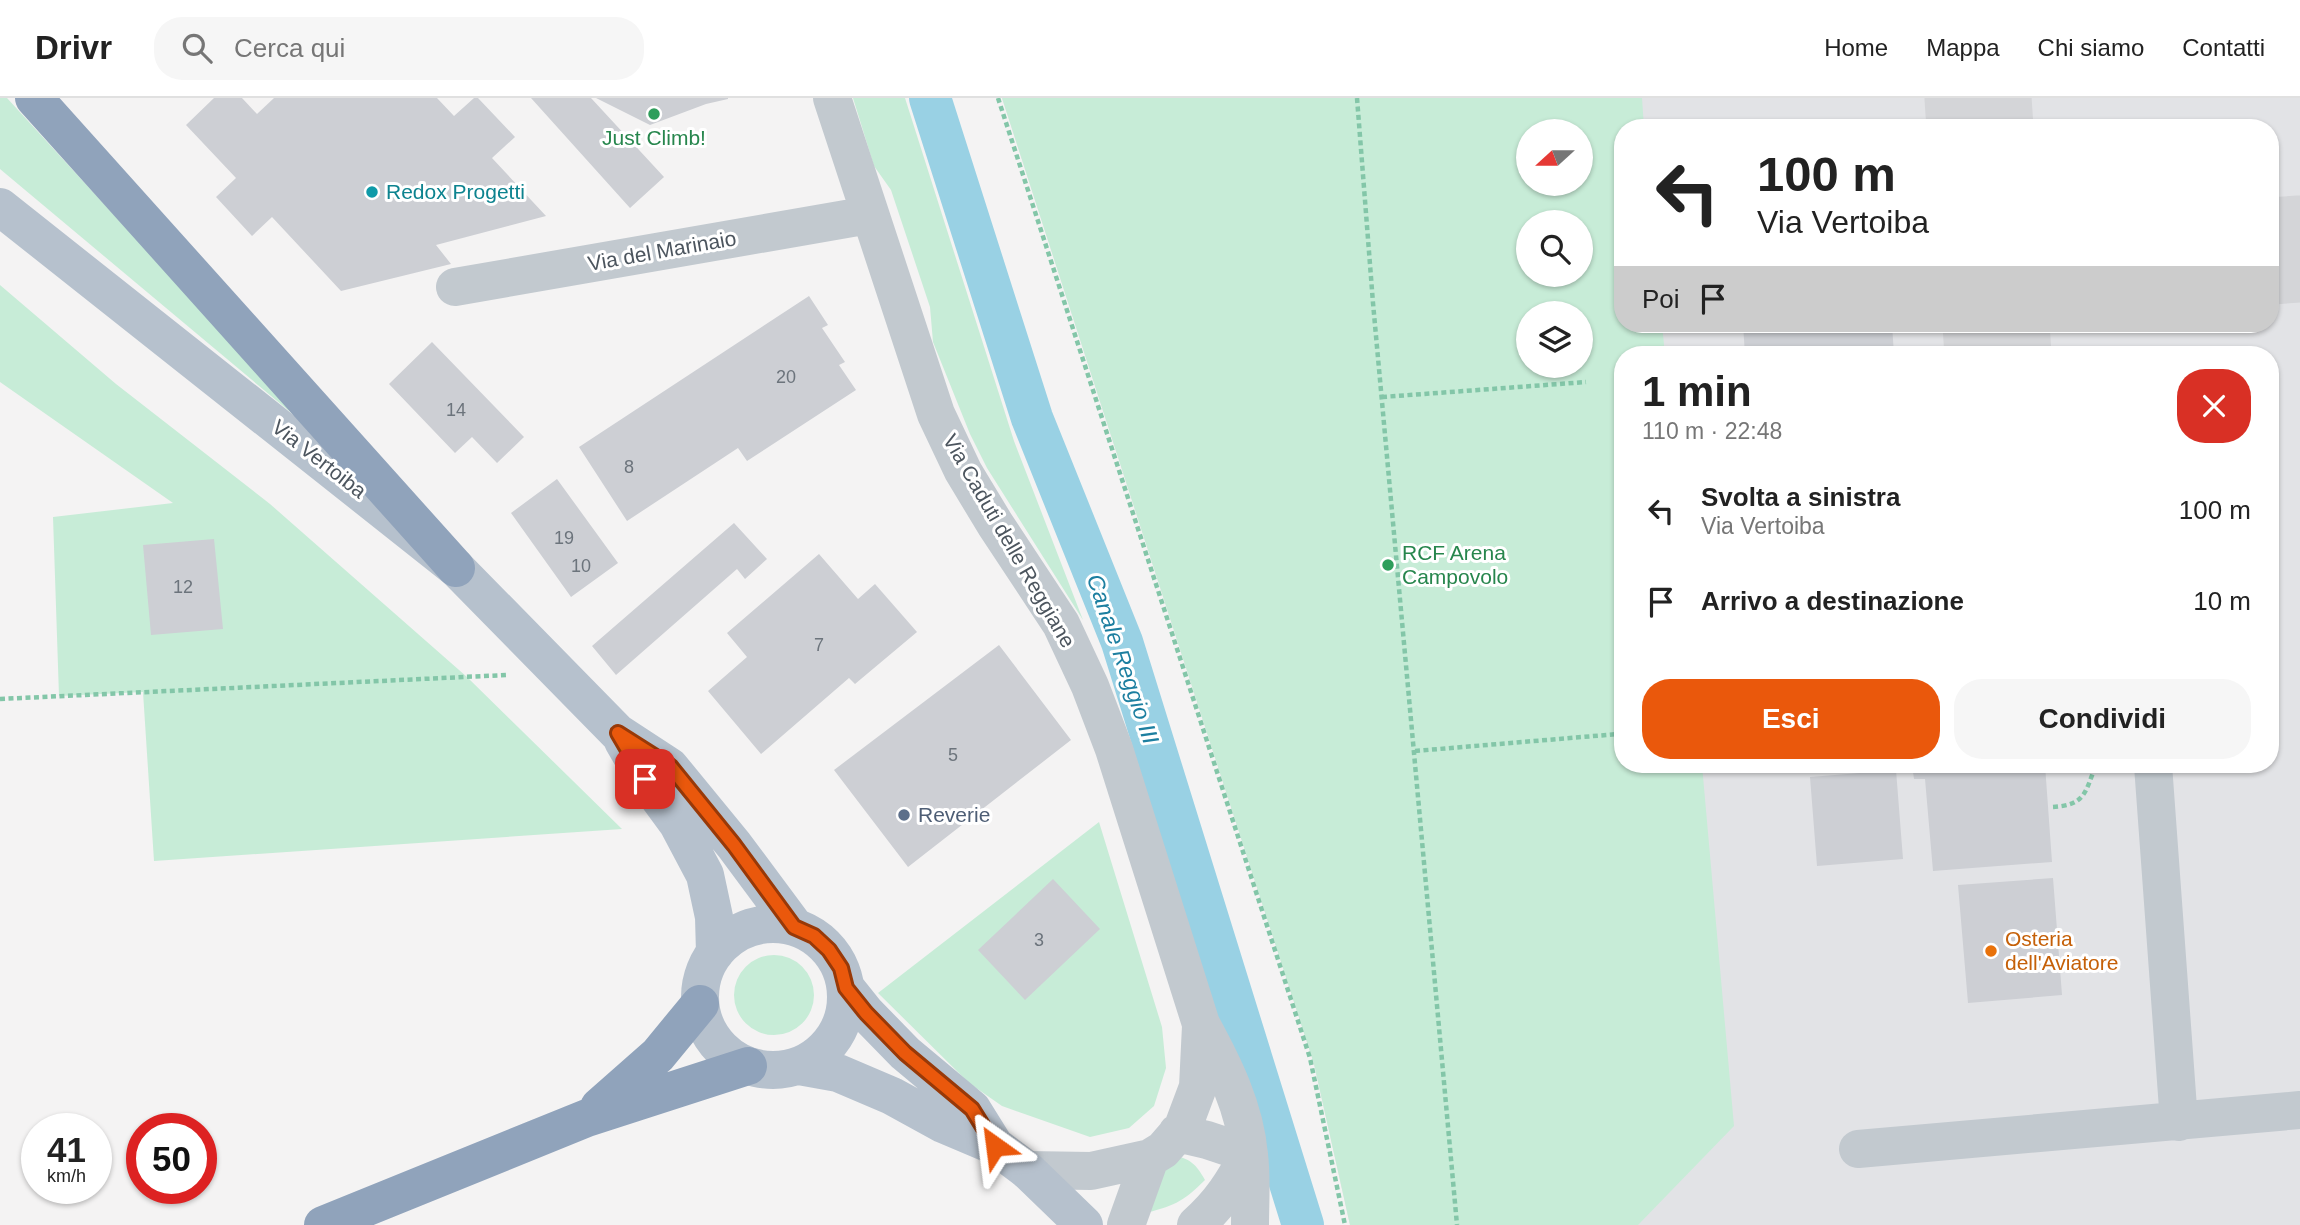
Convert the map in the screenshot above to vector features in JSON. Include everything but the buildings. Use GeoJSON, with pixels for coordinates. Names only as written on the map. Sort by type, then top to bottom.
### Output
{"type":"FeatureCollection","features":[{"type":"Feature","properties":{"kind":"highway"},"geometry":{"type":"LineString","coordinates":[[34,98],[456,568]]}},
{"type":"Feature","properties":{"kind":"highway"},"geometry":{"type":"LineString","coordinates":[[587,1118],[658,1055],[700,1004]]}},
{"type":"Feature","properties":{"kind":"highway"},"geometry":{"type":"LineString","coordinates":[[323,1225],[587,1118],[748,1066]]}},
{"type":"Feature","properties":{"kind":"main road","name":"Via Vertoiba"},"geometry":{"type":"LineString","coordinates":[[0,207],[456,568],[618,733],[670,766],[734,845],[794,927]]}},
{"type":"Feature","properties":{"kind":"main road","name":"Via Vertoiba"},"geometry":{"type":"LineString","coordinates":[[618,733],[645,779],[678,824],[705,875],[714,917],[715,953]]}},
{"type":"Feature","properties":{"kind":"main road","name":"Via Vertoiba"},"geometry":{"type":"LineString","coordinates":[[772,923],[794,927],[814,936],[829,950],[841,968],[846,988],[845,1013],[836,1035],[820,1054],[799,1066],[765,1070],[748,1066],[730,1056],[715,1042],[705,1024],[700,1004],[705,968],[730,937],[750,927],[772,923]]}},
{"type":"Feature","properties":{"kind":"main road","name":"Via Vertoiba"},"geometry":{"type":"LineString","coordinates":[[846,988],[905,1053],[972,1109],[995,1146]]}},
{"type":"Feature","properties":{"kind":"main road","name":"Via Vertoiba"},"geometry":{"type":"LineString","coordinates":[[799,1066],[838,1073],[995,1146],[1027,1170],[1084,1225]]}},
{"type":"Feature","properties":{"kind":"street","name":"Via Caduti delle Reggiane"},"geometry":{"type":"LineString","coordinates":[[832,98],[936,414],[963,471],[1061,624],[1090,685],[1114,749],[1201,1024],[1226,1074],[1240,1111],[1249,1154],[1250,1225]]}},
{"type":"Feature","properties":{"kind":"street","name":"Via del Marinaio"},"geometry":{"type":"LineString","coordinates":[[455,287],[869,215]]}},
{"type":"Feature","properties":{"kind":"street"},"geometry":{"type":"LineString","coordinates":[[2154,773],[2179,1122]]}},
{"type":"Feature","properties":{"kind":"street","name":"Via Caduti delle Reggiane"},"geometry":{"type":"LineString","coordinates":[[1126,1225],[1164,1145],[1192,1107],[1198,1087],[1201,1024]]}},
{"type":"Feature","properties":{"kind":"street"},"geometry":{"type":"LineString","coordinates":[[1858,1149],[2300,1110]]}},
{"type":"Feature","properties":{"kind":"street"},"geometry":{"type":"LineString","coordinates":[[1027,1170],[1091,1171],[1164,1145],[1207,1140],[1249,1154],[1230,1189],[1215,1208],[1196,1225]]}},
{"type":"Feature","properties":{"kind":"path"},"geometry":{"type":"LineString","coordinates":[[998,98],[1310,1058],[1345,1225]]}},
{"type":"Feature","properties":{"kind":"path"},"geometry":{"type":"LineString","coordinates":[[1357,98],[1457,1225]]}},
{"type":"Feature","properties":{"kind":"path"},"geometry":{"type":"LineString","coordinates":[[1382,397],[1586,382]]}},
{"type":"Feature","properties":{"kind":"path"},"geometry":{"type":"LineString","coordinates":[[0,699],[559,673]]}},
{"type":"Feature","properties":{"kind":"path"},"geometry":{"type":"LineString","coordinates":[[1415,751],[1614,734]]}},
{"type":"Feature","properties":{"kind":"path"},"geometry":{"type":"LineString","coordinates":[[2053,807],[2068,806],[2082,798],[2093,773]]}},
{"type":"Feature","properties":{"kind":"shaded area","name":"RCF Arena Campovolo"},"geometry":{"type":"Polygon","coordinates":[[[1002,98],[2300,98],[2300,1225],[1350,1225],[1314,1064],[1002,98]]]}},
{"type":"Feature","properties":{"kind":"green space"},"geometry":{"type":"Polygon","coordinates":[[[0,98],[7,98],[307,426],[0,169],[0,98]]]}},
{"type":"Feature","properties":{"kind":"green space"},"geometry":{"type":"Polygon","coordinates":[[[853,98],[905,98],[1014,441],[1083,620],[987,468],[970,434],[933,342],[930,307],[891,190],[874,166],[853,98]]]}},
{"type":"Feature","properties":{"kind":"green space","name":"RCF Arena Campovolo"},"geometry":{"type":"Polygon","coordinates":[[[1002,98],[1642,98],[1643,119],[1614,119],[1614,333],[1663,333],[1664,346],[1614,346],[1614,773],[1703,773],[1734,1126],[1638,1225],[1350,1225],[1314,1064],[1002,98]]]}},
{"type":"Feature","properties":{"kind":"green space"},"geometry":{"type":"Polygon","coordinates":[[[0,285],[116,384],[270,504],[467,677],[622,829],[154,861],[143,692],[59,696],[53,517],[173,503],[0,382],[0,285]]]}},
{"type":"Feature","properties":{"kind":"green space"},"geometry":{"type":"Polygon","coordinates":[[[1099,822],[1162,1027],[1166,1068],[1154,1106],[1129,1128],[1090,1137],[1002,1106],[969,1083],[878,993],[1099,822]]]}},
{"type":"Feature","properties":{"kind":"green space"},"geometry":{"type":"Polygon","coordinates":[[[774,955],[789,958],[802,967],[811,980],[814,995],[811,1010],[802,1023],[789,1032],[774,1035],[759,1032],[746,1023],[737,1010],[734,995],[737,980],[746,967],[759,958],[774,955]]]}},
{"type":"Feature","properties":{"kind":"green space"},"geometry":{"type":"Polygon","coordinates":[[[1171,1155],[1192,1163],[1205,1180],[1176,1203],[1142,1214],[1171,1155]]]}},
{"type":"Feature","properties":{"kind":"waterway","name":"Canale Reggio III"},"geometry":{"type":"LineString","coordinates":[[930,98],[1032,418],[1122,642],[1303,1225]]}},
{"type":"Feature","properties":{"kind":"taxiway"},"geometry":{"type":"LineString","coordinates":[[1978,98],[1979,119]]}},
{"type":"Feature","properties":{"kind":"taxiway"},"geometry":{"type":"LineString","coordinates":[[2279,250],[2300,249]]}},
{"type":"Feature","properties":{"kind":"taxiway"},"geometry":{"type":"LineString","coordinates":[[1997,333],[1997,346]]}},
{"type":"Feature","properties":{"kind":"place","name":"Just Climb!"},"geometry":{"type":"Point","coordinates":[654,114]}},
{"type":"Feature","properties":{"kind":"place","name":"Redox Progetti"},"geometry":{"type":"Point","coordinates":[372,192]}},
{"type":"Feature","properties":{"kind":"place","name":"RCF Arena Campovolo"},"geometry":{"type":"Point","coordinates":[1388,565]}},
{"type":"Feature","properties":{"kind":"place","name":"Reverie"},"geometry":{"type":"Point","coordinates":[904,815]}},
{"type":"Feature","properties":{"kind":"place","name":"Osteria dell'Aviatore"},"geometry":{"type":"Point","coordinates":[1991,951]}},
{"type":"Feature","properties":{"kind":"route"},"geometry":{"type":"LineString","coordinates":[[645,779],[618,733],[670,766],[734,845],[794,927],[814,936],[829,950],[841,968],[846,988],[866,1013],[905,1053],[972,1109],[995,1146]]}}]}
